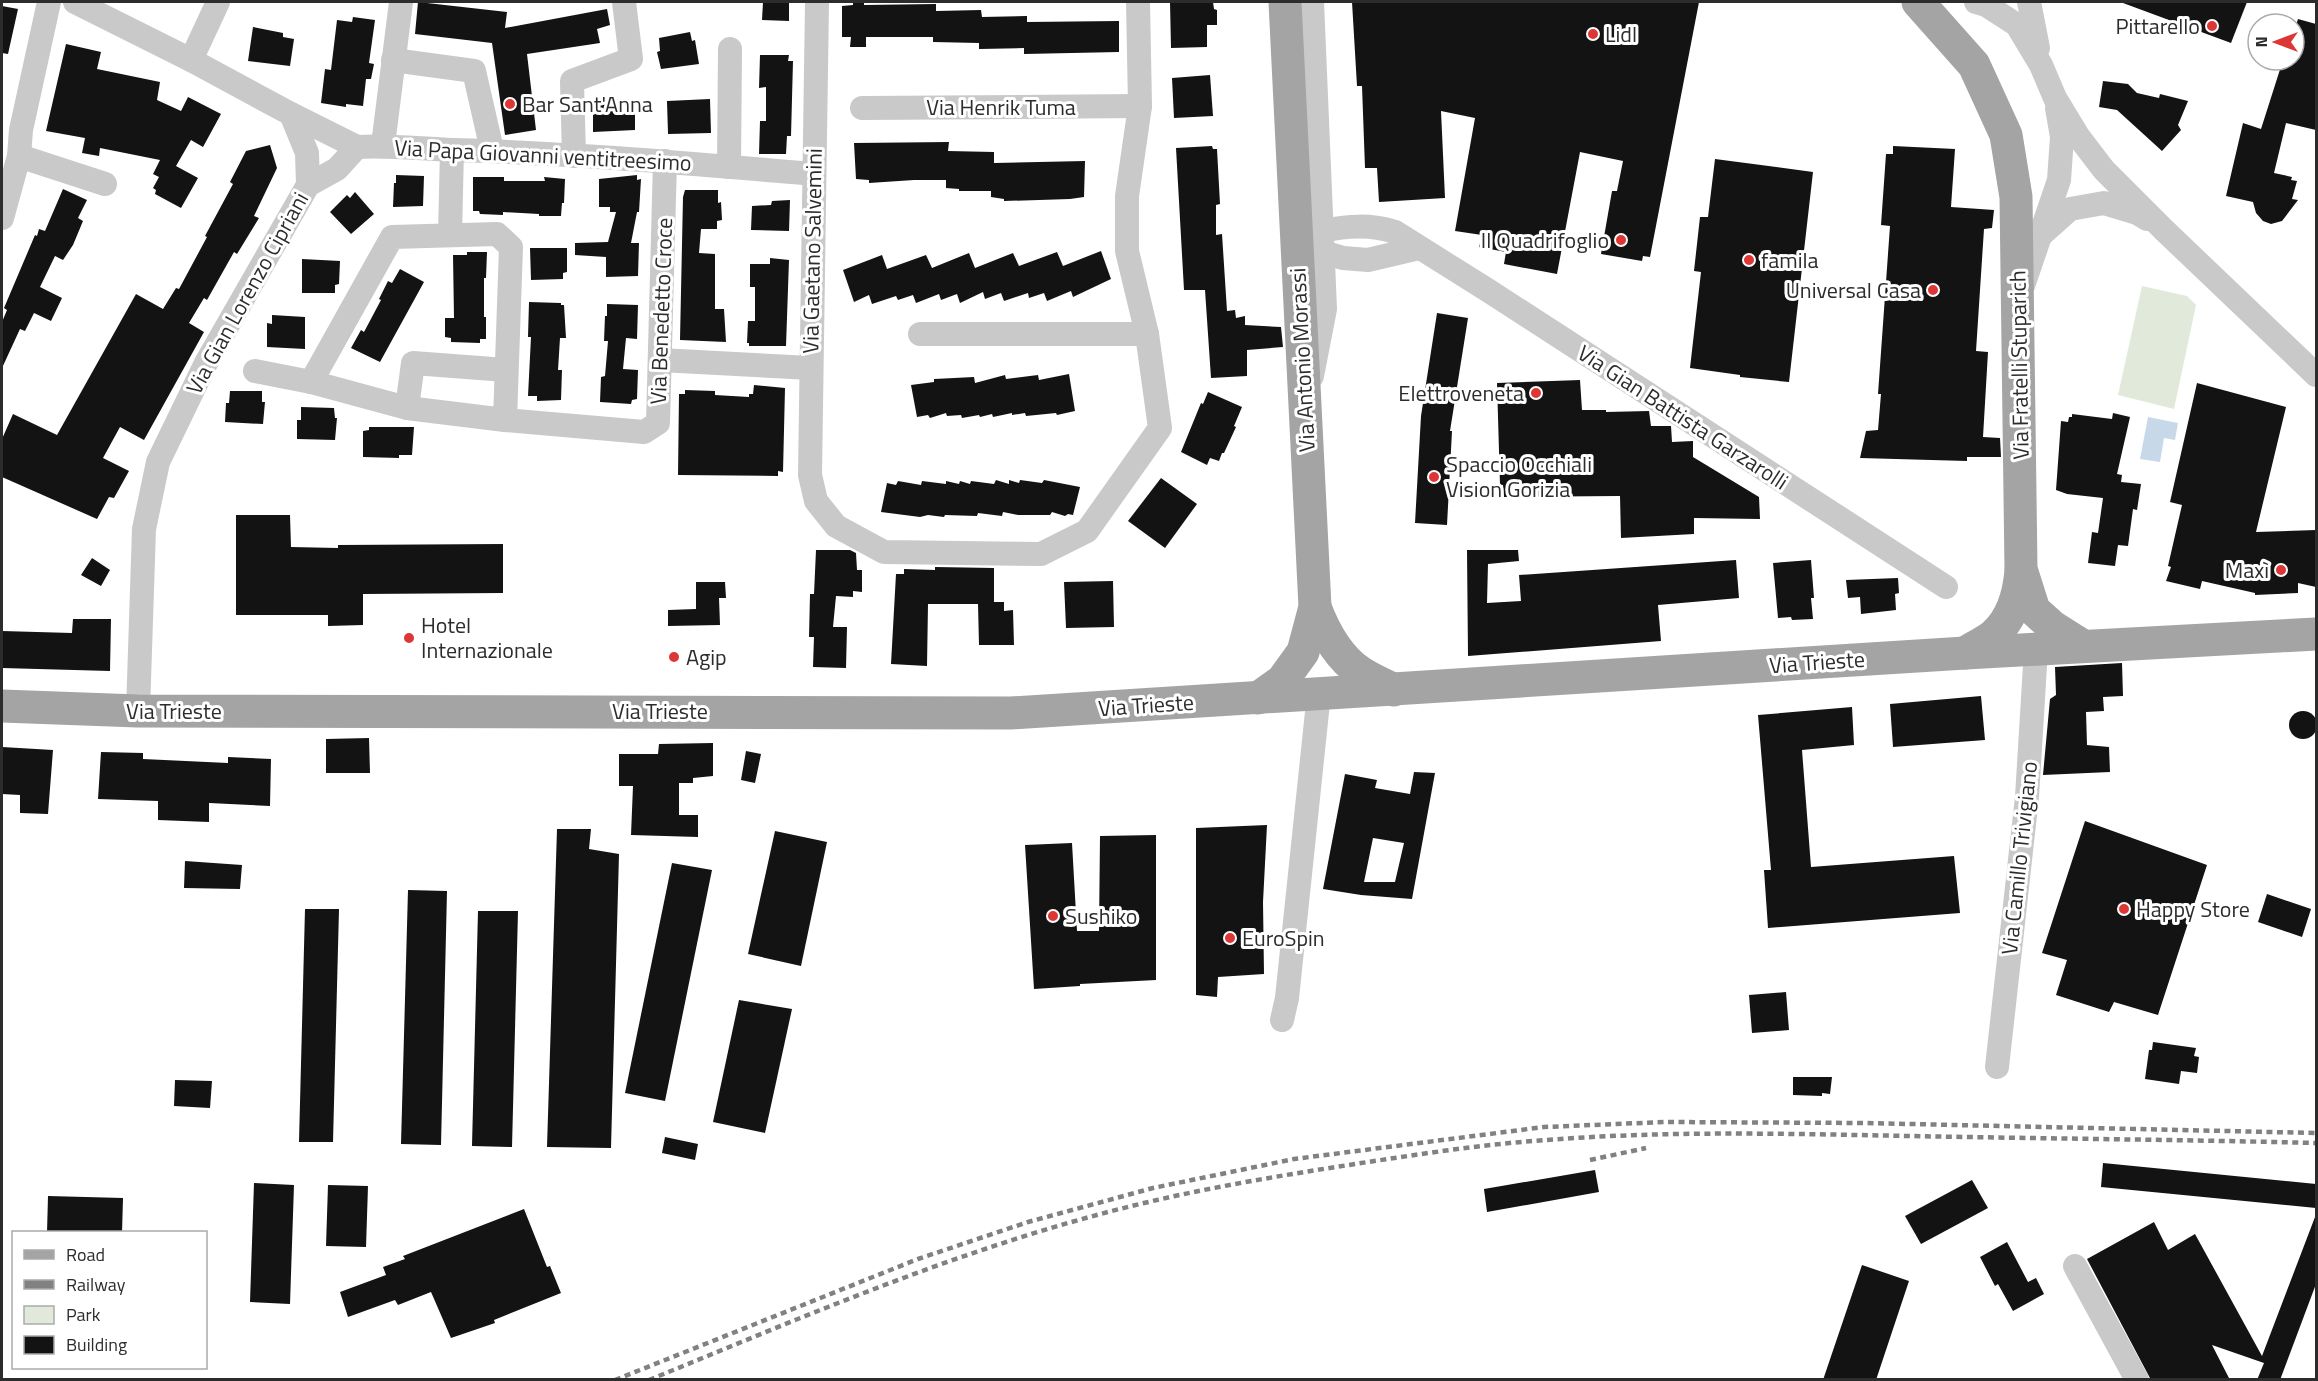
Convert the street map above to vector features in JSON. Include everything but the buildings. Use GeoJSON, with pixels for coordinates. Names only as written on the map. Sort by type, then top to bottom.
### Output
{"type":"FeatureCollection","features":[{"type":"Feature","properties":{"kind":"main road","name":"Via Antonio Morassi"},"geometry":{"type":"LineString","coordinates":[[1258,698],[1282,681],[1303,652],[1318,616],[1305,414],[1285,2]]}},
{"type":"Feature","properties":{"kind":"main road","name":"Via Fratelli Stuparich"},"geometry":{"type":"LineString","coordinates":[[1918,2],[1974,65],[2007,135],[2016,197],[2021,570],[2034,610],[2036,649]]}},
{"type":"Feature","properties":{"kind":"main road"},"geometry":{"type":"LineString","coordinates":[[1965,652],[1994,635],[2013,608],[2019,590],[2021,570]]}},
{"type":"Feature","properties":{"kind":"main road"},"geometry":{"type":"LineString","coordinates":[[2034,610],[2053,627],[2083,646]]}},
{"type":"Feature","properties":{"kind":"main road"},"geometry":{"type":"LineString","coordinates":[[1318,616],[1339,651],[1359,671],[1394,690]]}},
{"type":"Feature","properties":{"kind":"main road"},"geometry":{"type":"LineString","coordinates":[[1318,616],[1319,693]]}},
{"type":"Feature","properties":{"kind":"main road","name":"Via Trieste"},"geometry":{"type":"LineString","coordinates":[[2,706],[138,711],[1011,713],[1965,652],[2316,634]]}},
{"type":"Feature","properties":{"kind":"street"},"geometry":{"type":"LineString","coordinates":[[2,218],[19,156],[11,128],[50,2]]}},
{"type":"Feature","properties":{"kind":"street"},"geometry":{"type":"LineString","coordinates":[[75,2],[357,147],[337,169],[308,185]]}},
{"type":"Feature","properties":{"kind":"street"},"geometry":{"type":"LineString","coordinates":[[191,60],[218,2]]}},
{"type":"Feature","properties":{"kind":"street"},"geometry":{"type":"LineString","coordinates":[[383,145],[401,2]]}},
{"type":"Feature","properties":{"kind":"street"},"geometry":{"type":"LineString","coordinates":[[574,156],[572,81],[631,59],[624,2]]}},
{"type":"Feature","properties":{"kind":"street","name":"Via Gaetano Salvemini"},"geometry":{"type":"LineString","coordinates":[[817,2],[810,475],[816,501],[836,526],[884,552],[1041,554],[1088,531],[1160,428],[1147,334]]}},
{"type":"Feature","properties":{"kind":"street"},"geometry":{"type":"LineString","coordinates":[[920,334],[1147,334],[1127,251],[1127,196],[1140,106],[1138,2]]}},
{"type":"Feature","properties":{"kind":"street"},"geometry":{"type":"LineString","coordinates":[[1305,414],[1325,309],[1312,2]]}},
{"type":"Feature","properties":{"kind":"street"},"geometry":{"type":"LineString","coordinates":[[1976,2],[1986,5],[2017,25],[2041,65],[2055,98],[2078,136],[2104,170],[2316,375]]}},
{"type":"Feature","properties":{"kind":"street"},"geometry":{"type":"LineString","coordinates":[[2029,2],[2041,65]]}},
{"type":"Feature","properties":{"kind":"street"},"geometry":{"type":"LineString","coordinates":[[729,167],[730,49]]}},
{"type":"Feature","properties":{"kind":"street"},"geometry":{"type":"LineString","coordinates":[[393,60],[474,71],[492,150]]}},
{"type":"Feature","properties":{"kind":"street"},"geometry":{"type":"LineString","coordinates":[[2018,300],[2059,180],[2062,137],[2055,98]]}},
{"type":"Feature","properties":{"kind":"street","name":"Via Henrik Tuma"},"geometry":{"type":"LineString","coordinates":[[862,108],[1140,106]]}},
{"type":"Feature","properties":{"kind":"street","name":"Via Gian Lorenzo Cipriani"},"geometry":{"type":"LineString","coordinates":[[138,711],[144,529],[158,462],[206,363],[308,185],[307,153],[291,114]]}},
{"type":"Feature","properties":{"kind":"street","name":"Via Papa Giovanni ventitreesimo"},"geometry":{"type":"LineString","coordinates":[[357,147],[383,145],[452,150],[492,150],[665,161],[814,174]]}},
{"type":"Feature","properties":{"kind":"street"},"geometry":{"type":"LineString","coordinates":[[450,235],[452,150]]}},
{"type":"Feature","properties":{"kind":"street"},"geometry":{"type":"LineString","coordinates":[[19,156],[105,184]]}},
{"type":"Feature","properties":{"kind":"street","name":"Via Benedetto Croce"},"geometry":{"type":"LineString","coordinates":[[255,371],[311,382],[407,408],[505,420],[644,432],[658,423],[665,161]]}},
{"type":"Feature","properties":{"kind":"street"},"geometry":{"type":"LineString","coordinates":[[2039,237],[2070,209],[2104,203],[2137,213],[2164,230]]}},
{"type":"Feature","properties":{"kind":"street","name":"Via Gian Battista Garzarolli"},"geometry":{"type":"LineString","coordinates":[[1322,242],[1346,226],[1380,227],[1395,232],[1490,291],[1946,587]]}},
{"type":"Feature","properties":{"kind":"street"},"geometry":{"type":"LineString","coordinates":[[311,382],[392,237],[497,234],[511,247],[505,420]]}},
{"type":"Feature","properties":{"kind":"street"},"geometry":{"type":"LineString","coordinates":[[1322,242],[1343,258],[1368,260],[1419,248]]}},
{"type":"Feature","properties":{"kind":"street"},"geometry":{"type":"LineString","coordinates":[[660,360],[811,368]]}},
{"type":"Feature","properties":{"kind":"street"},"geometry":{"type":"LineString","coordinates":[[407,408],[413,363],[506,369]]}},
{"type":"Feature","properties":{"kind":"street","name":"Via Camillo Trivigiano"},"geometry":{"type":"LineString","coordinates":[[1997,1067],[2027,797],[2036,649]]}},
{"type":"Feature","properties":{"kind":"street"},"geometry":{"type":"LineString","coordinates":[[1282,1020],[1287,998],[1319,693]]}},
{"type":"Feature","properties":{"kind":"street"},"geometry":{"type":"LineString","coordinates":[[2075,1266],[2136,1380]]}},
{"type":"Feature","properties":{"kind":"green space"},"geometry":{"type":"Polygon","coordinates":[[[2142,286],[2187,296],[2196,305],[2174,409],[2118,395],[2142,286]]]}},
{"type":"Feature","properties":{"kind":"water"},"geometry":{"type":"Polygon","coordinates":[[[2148,417],[2178,423],[2175,440],[2164,438],[2160,462],[2140,459],[2148,417]]]}},
{"type":"Feature","properties":{"kind":"railway"},"geometry":{"type":"LineString","coordinates":[[615,1380],[918,1259],[1028,1222],[1153,1188],[1294,1159],[1544,1127],[1665,1122],[1865,1123],[2316,1133]]}},
{"type":"Feature","properties":{"kind":"railway"},"geometry":{"type":"LineString","coordinates":[[649,1380],[899,1280],[1027,1235],[1091,1216],[1236,1184],[1434,1152],[1546,1140],[1704,1134],[2316,1143]]}},
{"type":"Feature","properties":{"kind":"railway"},"geometry":{"type":"LineString","coordinates":[[1590,1160],[1646,1148]]}},
{"type":"Feature","properties":{"kind":"place","name":"Pittarello"},"geometry":{"type":"Point","coordinates":[2212,26]}},
{"type":"Feature","properties":{"kind":"place","name":"Lidl"},"geometry":{"type":"Point","coordinates":[1593,34]}},
{"type":"Feature","properties":{"kind":"place","name":"Bar Sant'Anna"},"geometry":{"type":"Point","coordinates":[510,104]}},
{"type":"Feature","properties":{"kind":"place","name":"Il Quadrifoglio"},"geometry":{"type":"Point","coordinates":[1621,240]}},
{"type":"Feature","properties":{"kind":"place","name":"famila"},"geometry":{"type":"Point","coordinates":[1749,260]}},
{"type":"Feature","properties":{"kind":"place","name":"Universal Casa"},"geometry":{"type":"Point","coordinates":[1933,290]}},
{"type":"Feature","properties":{"kind":"place","name":"Elettroveneta"},"geometry":{"type":"Point","coordinates":[1536,393]}},
{"type":"Feature","properties":{"kind":"place","name":"Spaccio Occhiali Vision Gorizia"},"geometry":{"type":"Point","coordinates":[1434,477]}},
{"type":"Feature","properties":{"kind":"place","name":"Maxì"},"geometry":{"type":"Point","coordinates":[2281,570]}},
{"type":"Feature","properties":{"kind":"place","name":"Hotel Internazionale"},"geometry":{"type":"Point","coordinates":[409,638]}},
{"type":"Feature","properties":{"kind":"place","name":"Agip"},"geometry":{"type":"Point","coordinates":[674,657]}},
{"type":"Feature","properties":{"kind":"place","name":"Happy Store"},"geometry":{"type":"Point","coordinates":[2124,909]}},
{"type":"Feature","properties":{"kind":"place","name":"Sushiko"},"geometry":{"type":"Point","coordinates":[1053,916]}},
{"type":"Feature","properties":{"kind":"place","name":"EuroSpin"},"geometry":{"type":"Point","coordinates":[1230,938]}}]}
